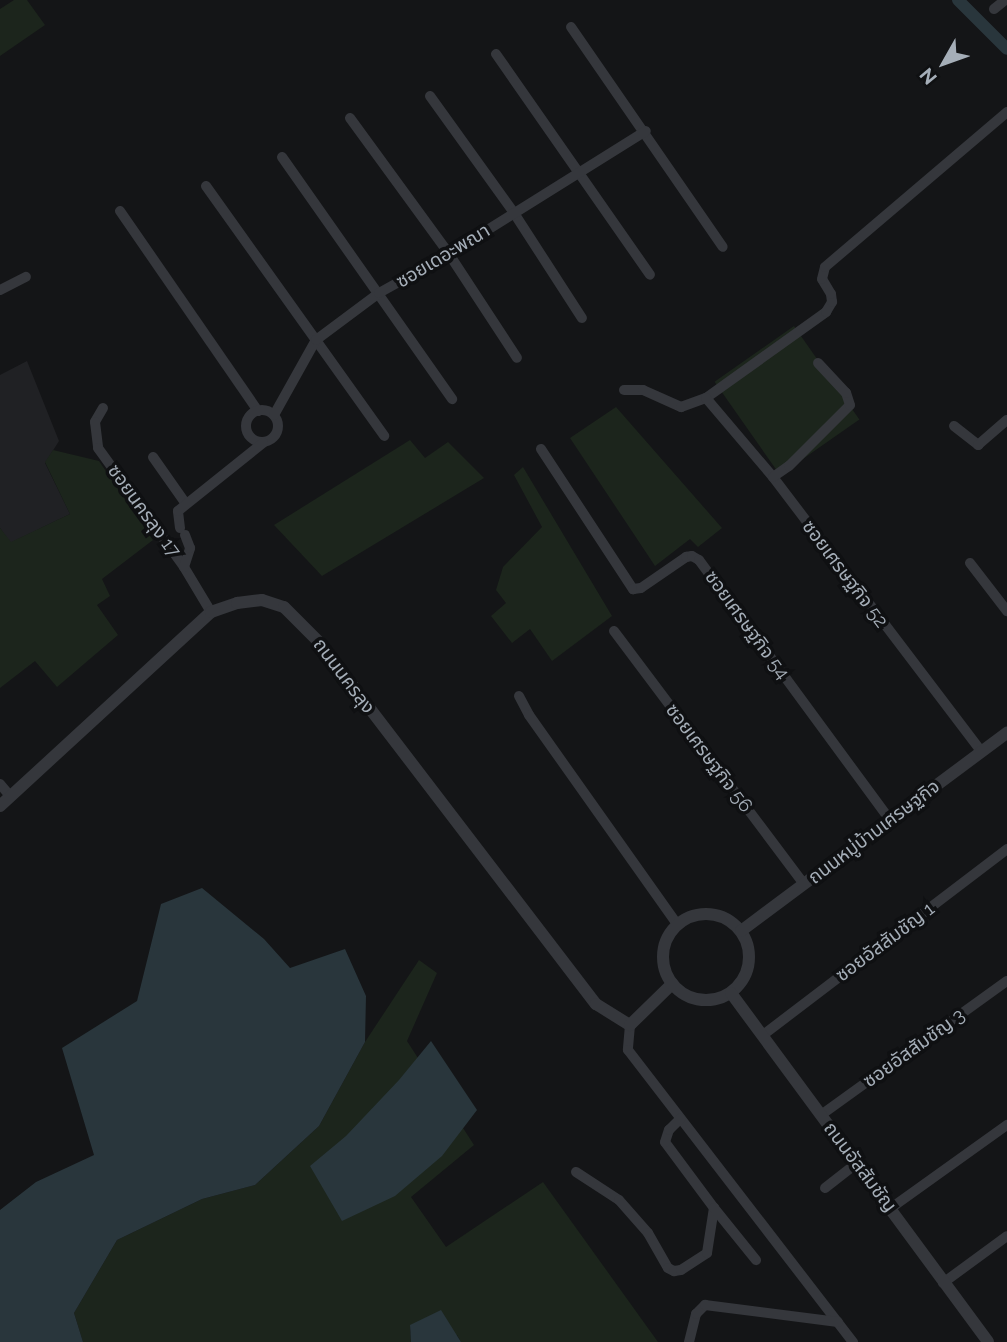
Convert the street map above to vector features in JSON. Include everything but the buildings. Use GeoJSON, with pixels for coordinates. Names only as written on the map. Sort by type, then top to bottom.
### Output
{"type":"FeatureCollection","features":[{"type":"Feature","properties":{"kind":"street"},"geometry":{"type":"LineString","coordinates":[[994,9],[1005,0]]}},
{"type":"Feature","properties":{"kind":"street"},"geometry":{"type":"LineString","coordinates":[[571,27],[646,131],[723,247]]}},
{"type":"Feature","properties":{"kind":"street"},"geometry":{"type":"LineString","coordinates":[[496,54],[650,275]]}},
{"type":"Feature","properties":{"kind":"street"},"geometry":{"type":"LineString","coordinates":[[430,96],[514,213],[582,318]]}},
{"type":"Feature","properties":{"kind":"street"},"geometry":{"type":"LineString","coordinates":[[624,390],[643,390],[681,407],[706,398],[826,312],[832,302],[831,294],[822,279],[825,267],[1007,112]]}},
{"type":"Feature","properties":{"kind":"street"},"geometry":{"type":"LineString","coordinates":[[350,118],[449,254],[516,358]]}},
{"type":"Feature","properties":{"kind":"street","name":"ซอยเดอะพณา"},"geometry":{"type":"LineString","coordinates":[[186,504],[276,434],[278,424],[274,415],[316,340],[379,293],[449,254],[646,131]]}},
{"type":"Feature","properties":{"kind":"street"},"geometry":{"type":"LineString","coordinates":[[282,158],[452,399]]}},
{"type":"Feature","properties":{"kind":"street"},"geometry":{"type":"LineString","coordinates":[[206,186],[384,436]]}},
{"type":"Feature","properties":{"kind":"street"},"geometry":{"type":"LineString","coordinates":[[120,211],[258,411]]}},
{"type":"Feature","properties":{"kind":"street"},"geometry":{"type":"LineString","coordinates":[[0,290],[26,277]]}},
{"type":"Feature","properties":{"kind":"street"},"geometry":{"type":"LineString","coordinates":[[773,477],[789,467],[850,405],[846,393],[818,363]]}},
{"type":"Feature","properties":{"kind":"street","name":"ซอยเศรษฐกิจ 52"},"geometry":{"type":"LineString","coordinates":[[706,398],[773,477],[982,752]]}},
{"type":"Feature","properties":{"kind":"street","name":"ซอยนครลุง 17"},"geometry":{"type":"LineString","coordinates":[[103,408],[95,422],[96,443],[184,567],[211,612]]}},
{"type":"Feature","properties":{"kind":"street"},"geometry":{"type":"LineString","coordinates":[[263,443],[249,436],[246,426],[249,416],[258,411],[274,415]]}},
{"type":"Feature","properties":{"kind":"street"},"geometry":{"type":"LineString","coordinates":[[954,425],[978,445],[1007,420]]}},
{"type":"Feature","properties":{"kind":"street","name":"ซอยเศรษฐกิจ 54"},"geometry":{"type":"LineString","coordinates":[[541,449],[634,589],[640,588],[685,557],[692,556],[699,560],[890,820]]}},
{"type":"Feature","properties":{"kind":"street"},"geometry":{"type":"LineString","coordinates":[[153,457],[186,504],[178,511],[190,548],[184,567]]}},
{"type":"Feature","properties":{"kind":"street"},"geometry":{"type":"LineString","coordinates":[[970,563],[1007,611]]}},
{"type":"Feature","properties":{"kind":"street","name":"ถนนนครลุง"},"geometry":{"type":"LineString","coordinates":[[5,801],[211,612],[237,603],[262,600],[284,607],[296,616],[584,994],[630,1025]]}},
{"type":"Feature","properties":{"kind":"street","name":"ซอยเศรษฐกิจ 56"},"geometry":{"type":"LineString","coordinates":[[614,631],[804,884]]}},
{"type":"Feature","properties":{"kind":"street"},"geometry":{"type":"LineString","coordinates":[[519,696],[529,715],[677,924]]}},
{"type":"Feature","properties":{"kind":"street","name":"ถนนหมู่บ้านเศรษฐกิจ"},"geometry":{"type":"LineString","coordinates":[[741,931],[1007,733]]}},
{"type":"Feature","properties":{"kind":"street"},"geometry":{"type":"LineString","coordinates":[[0,784],[5,801]]}},
{"type":"Feature","properties":{"kind":"street","name":"ซอยอัสสัมชัญ 1"},"geometry":{"type":"LineString","coordinates":[[763,1035],[1007,849]]}},
{"type":"Feature","properties":{"kind":"street"},"geometry":{"type":"LineString","coordinates":[[712,914],[730,921],[741,931],[748,950],[748,967],[741,982],[731,993],[714,1000],[698,1000],[682,994],[672,984],[664,968],[663,952],[667,936],[677,924],[694,915],[712,914]]}},
{"type":"Feature","properties":{"kind":"street","name":"ซอยอัสสัมชัญ 3"},"geometry":{"type":"LineString","coordinates":[[821,1115],[1007,981]]}},
{"type":"Feature","properties":{"kind":"street"},"geometry":{"type":"LineString","coordinates":[[672,984],[630,1025],[628,1050],[853,1342]]}},
{"type":"Feature","properties":{"kind":"street","name":"ถนนอัสสัมชัญ"},"geometry":{"type":"LineString","coordinates":[[731,993],[988,1342]]}},
{"type":"Feature","properties":{"kind":"street"},"geometry":{"type":"LineString","coordinates":[[680,1119],[669,1130],[665,1142],[756,1260]]}},
{"type":"Feature","properties":{"kind":"street"},"geometry":{"type":"LineString","coordinates":[[891,1208],[1007,1125]]}},
{"type":"Feature","properties":{"kind":"street"},"geometry":{"type":"LineString","coordinates":[[825,1188],[858,1163]]}},
{"type":"Feature","properties":{"kind":"street"},"geometry":{"type":"LineString","coordinates":[[576,1172],[628,1208],[648,1233],[663,1262],[674,1271],[708,1253],[714,1208]]}},
{"type":"Feature","properties":{"kind":"street"},"geometry":{"type":"LineString","coordinates":[[943,1283],[1007,1236]]}},
{"type":"Feature","properties":{"kind":"street"},"geometry":{"type":"LineString","coordinates":[[688,1342],[698,1310],[705,1305],[838,1322]]}},
{"type":"Feature","properties":{"kind":"shaded area"},"geometry":{"type":"Polygon","coordinates":[[[14,0],[27,0],[45,25],[0,56],[0,9],[14,0]]]}},
{"type":"Feature","properties":{"kind":"shaded area"},"geometry":{"type":"Polygon","coordinates":[[[794,326],[859,419],[780,475],[715,382],[794,326]]]}},
{"type":"Feature","properties":{"kind":"shaded area"},"geometry":{"type":"Polygon","coordinates":[[[27,361],[59,441],[45,463],[70,514],[10,543],[0,528],[0,375],[27,361]]]}},
{"type":"Feature","properties":{"kind":"shaded area"},"geometry":{"type":"Polygon","coordinates":[[[616,407],[722,528],[698,547],[690,539],[655,566],[570,438],[616,407]]]}},
{"type":"Feature","properties":{"kind":"shaded area"},"geometry":{"type":"Polygon","coordinates":[[[410,440],[425,458],[448,442],[484,478],[322,576],[274,525],[410,440]]]}},
{"type":"Feature","properties":{"kind":"shaded area"},"geometry":{"type":"Polygon","coordinates":[[[53,450],[99,461],[153,540],[102,579],[110,596],[97,605],[118,635],[57,687],[35,661],[0,688],[0,528],[11,542],[70,514],[45,462],[53,450]]]}},
{"type":"Feature","properties":{"kind":"shaded area"},"geometry":{"type":"Polygon","coordinates":[[[523,467],[612,616],[552,661],[530,629],[512,643],[491,616],[506,603],[496,590],[503,567],[542,527],[514,475],[523,467]]]}},
{"type":"Feature","properties":{"kind":"shaded area"},"geometry":{"type":"Polygon","coordinates":[[[202,888],[264,939],[290,968],[345,949],[366,996],[365,1042],[319,1126],[255,1185],[202,1199],[117,1240],[74,1313],[83,1342],[0,1342],[0,1210],[36,1182],[94,1155],[62,1048],[137,1001],[161,904],[202,888]]]}},
{"type":"Feature","properties":{"kind":"shaded area"},"geometry":{"type":"Polygon","coordinates":[[[419,960],[437,973],[407,1041],[474,1145],[411,1197],[446,1247],[543,1182],[658,1342],[461,1342],[457,1335],[410,1325],[411,1342],[83,1342],[74,1313],[117,1240],[202,1199],[255,1185],[319,1126],[365,1042],[419,960]]]}},
{"type":"Feature","properties":{"kind":"shaded area"},"geometry":{"type":"Polygon","coordinates":[[[431,1041],[477,1110],[442,1156],[395,1196],[342,1221],[310,1166],[346,1136],[399,1080],[431,1041]]]}},
{"type":"Feature","properties":{"kind":"shaded area"},"geometry":{"type":"Polygon","coordinates":[[[441,1310],[461,1342],[411,1342],[410,1325],[441,1310]]]}},
{"type":"Feature","properties":{"kind":"waterway"},"geometry":{"type":"LineString","coordinates":[[958,0],[1007,49]]}}]}
